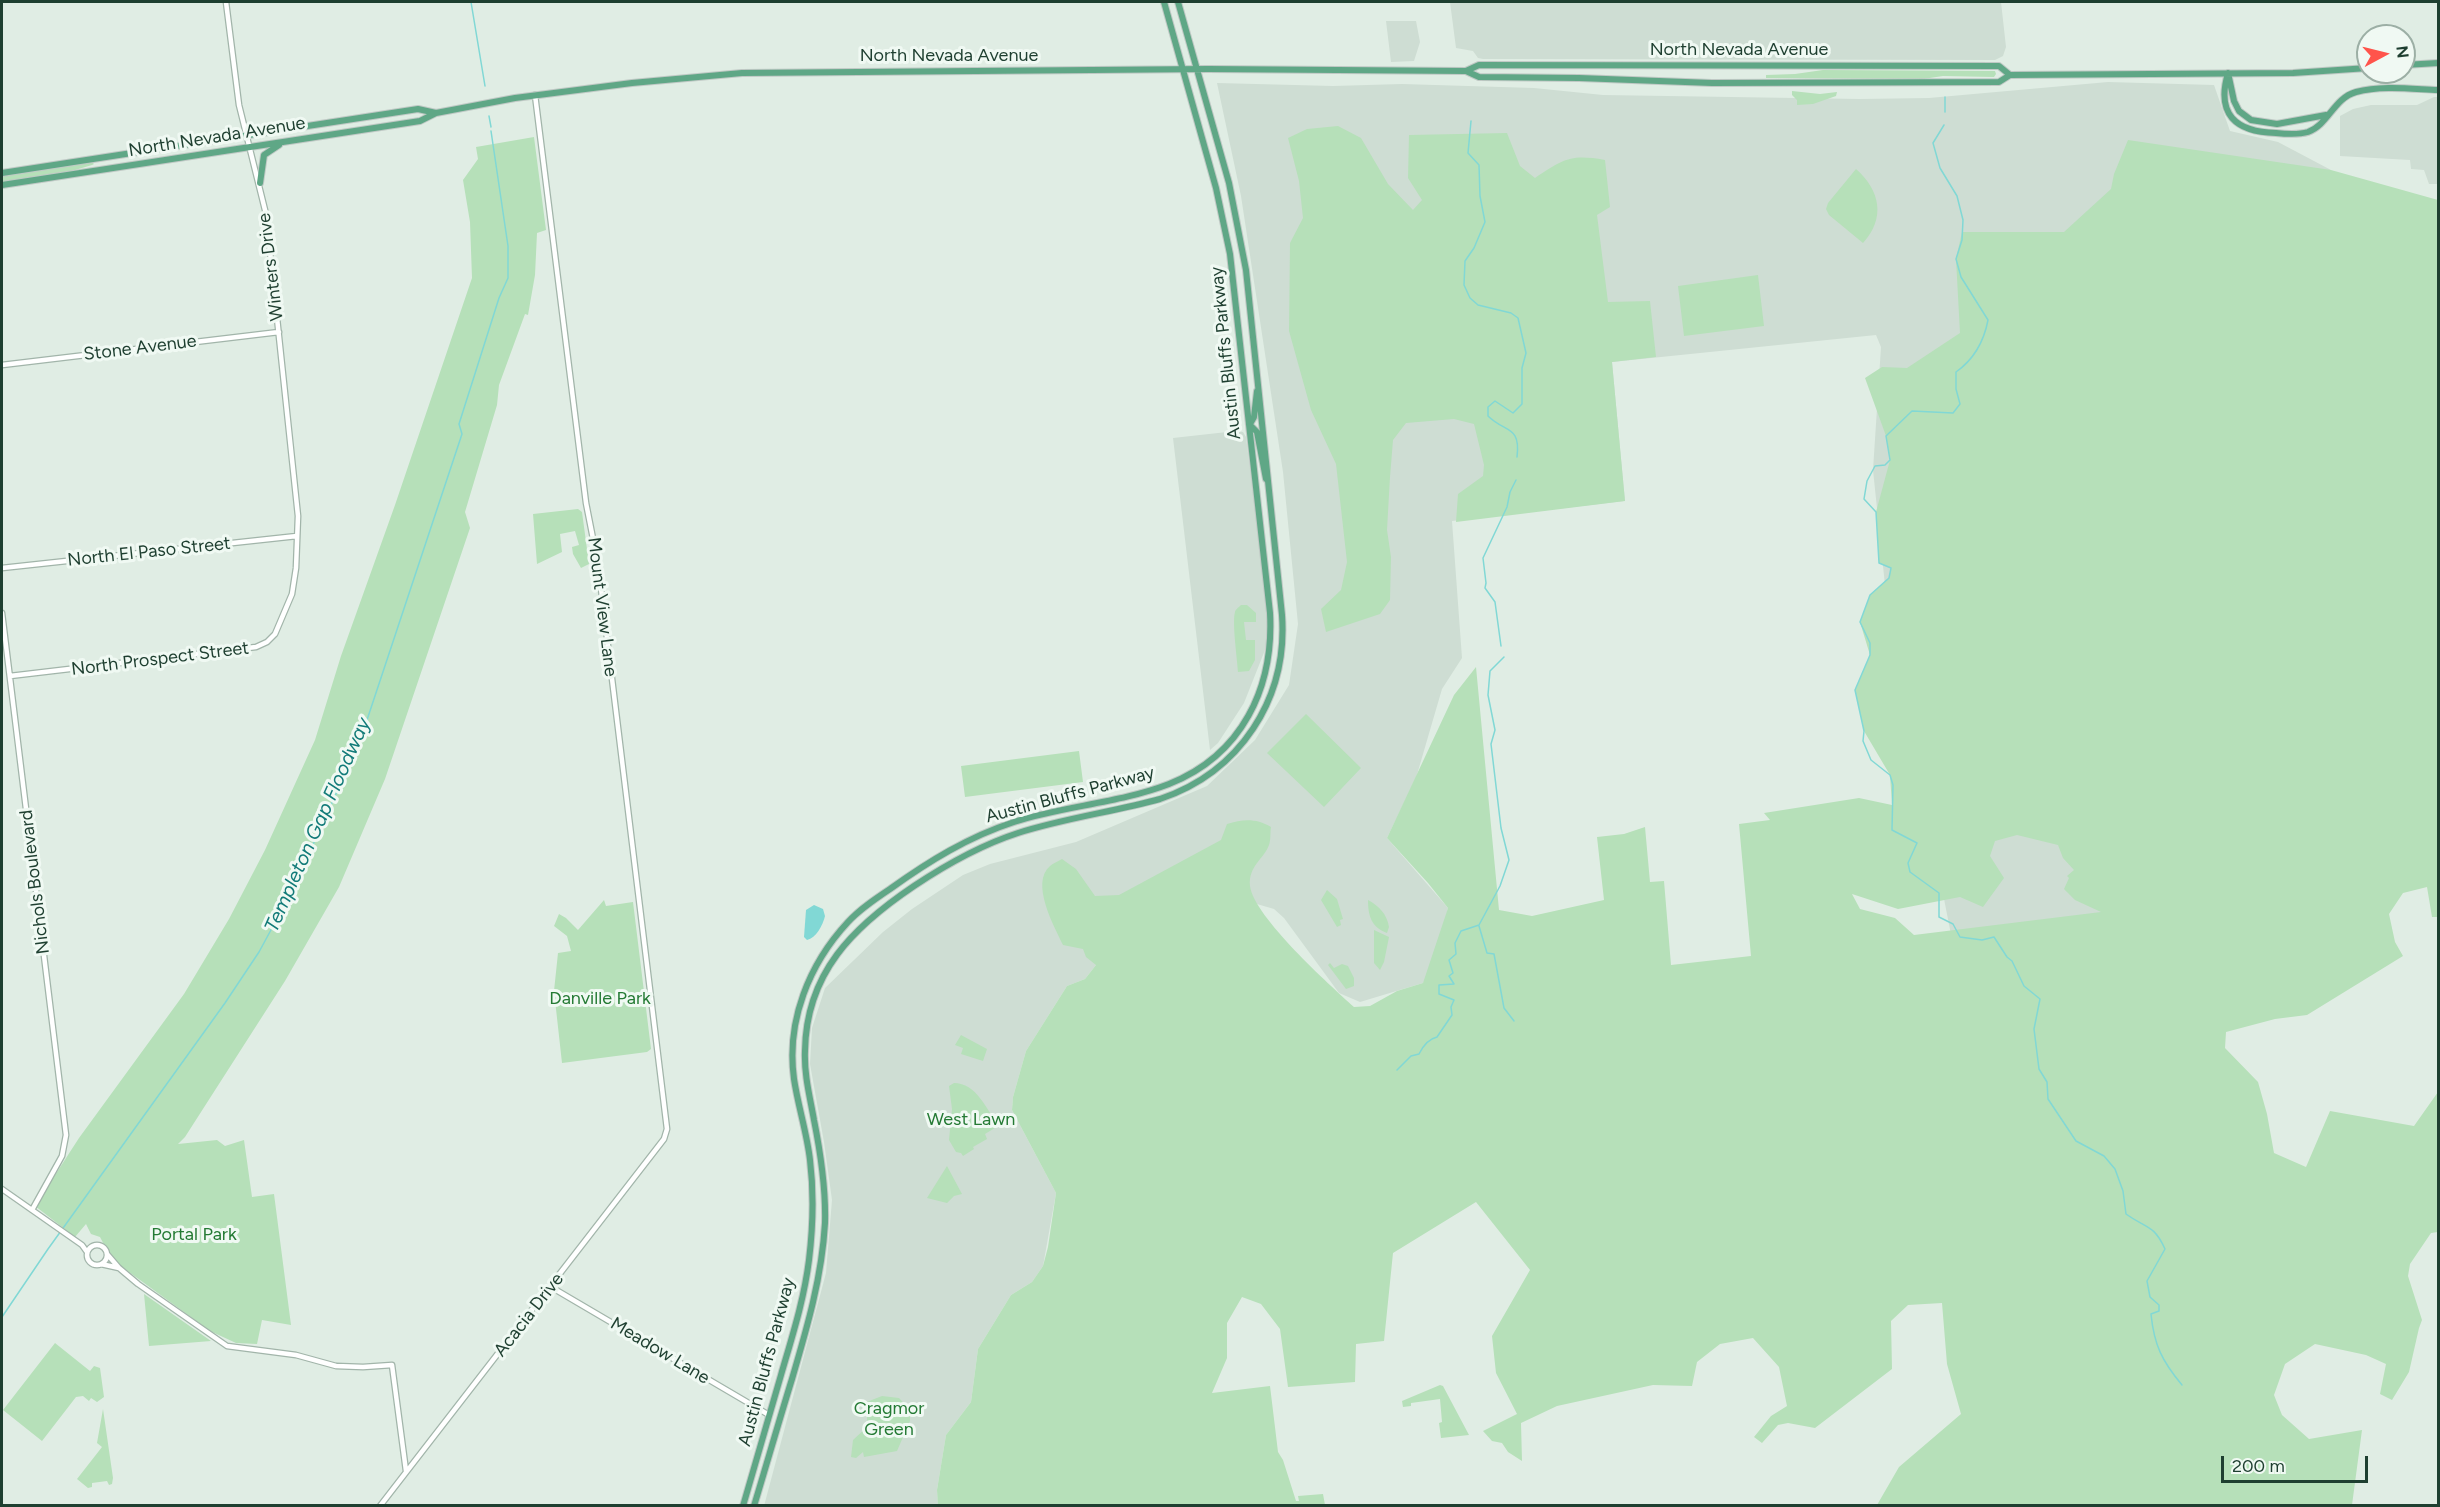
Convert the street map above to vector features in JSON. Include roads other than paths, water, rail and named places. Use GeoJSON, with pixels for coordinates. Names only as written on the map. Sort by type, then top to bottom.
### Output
{"type":"FeatureCollection","features":[{"type":"Feature","properties":{"kind":"main road","name":"Austin Bluffs Parkway"},"geometry":{"type":"LineString","coordinates":[[743,1506],[800,1309],[811,1242],[811,1169],[794,1079],[793,1051],[798,1009],[813,972],[831,941],[854,916],[909,875],[944,853],[986,833],[1027,818],[1169,784],[1197,770],[1235,735],[1248,717],[1266,676],[1270,646],[1270,614],[1230,254],[1216,188],[1164,2]]}},
{"type":"Feature","properties":{"kind":"main road","name":"Austin Bluffs Parkway"},"geometry":{"type":"LineString","coordinates":[[754,1506],[812,1309],[823,1247],[824,1183],[805,1074],[805,1050],[810,1012],[826,971],[840,948],[861,925],[909,889],[957,859],[990,843],[1024,831],[1173,794],[1203,779],[1232,756],[1250,734],[1264,712],[1279,668],[1283,628],[1246,270],[1229,183],[1178,2]]}},
{"type":"Feature","properties":{"kind":"main road"},"geometry":{"type":"LineString","coordinates":[[2416,64],[2439,63]]}},
{"type":"Feature","properties":{"kind":"main road","name":"North Nevada Avenue"},"geometry":{"type":"LineString","coordinates":[[1466,71],[1479,65],[1999,66],[2010,75]]}},
{"type":"Feature","properties":{"kind":"main road","name":"North Nevada Avenue"},"geometry":{"type":"LineString","coordinates":[[2,185],[420,121],[436,113],[535,95],[632,83],[759,72],[1183,69],[1466,71],[1479,77],[1712,83],[1999,82],[2010,75],[2317,72],[2356,69]]}},
{"type":"Feature","properties":{"kind":"main road"},"geometry":{"type":"LineString","coordinates":[[2228,73],[2223,90],[2226,109],[2231,117],[2245,128],[2269,133],[2306,132],[2322,124],[2326,115],[2345,97],[2355,92],[2377,89],[2439,90]]}},
{"type":"Feature","properties":{"kind":"main road"},"geometry":{"type":"LineString","coordinates":[[2228,73],[2234,101],[2243,116],[2251,120],[2277,124],[2326,115]]}},
{"type":"Feature","properties":{"kind":"main road","name":"North Nevada Avenue"},"geometry":{"type":"LineString","coordinates":[[2,173],[418,109],[436,113]]}},
{"type":"Feature","properties":{"kind":"main road"},"geometry":{"type":"LineString","coordinates":[[260,183],[264,154],[275,147],[293,141]]}},
{"type":"Feature","properties":{"kind":"main road"},"geometry":{"type":"LineString","coordinates":[[1257,371],[1255,413],[1249,424],[1257,432],[1270,496]]}},
{"type":"Feature","properties":{"kind":"street","name":"Winters Drive"},"geometry":{"type":"LineString","coordinates":[[226,2],[238,98],[266,214],[298,516],[297,536]]}},
{"type":"Feature","properties":{"kind":"street","name":"Mount View Lane"},"geometry":{"type":"LineString","coordinates":[[535,95],[586,503],[598,564],[667,1120]]}},
{"type":"Feature","properties":{"kind":"street","name":"Stone Avenue"},"geometry":{"type":"LineString","coordinates":[[2,365],[279,332]]}},
{"type":"Feature","properties":{"kind":"street","name":"North El Paso Street"},"geometry":{"type":"LineString","coordinates":[[2,568],[297,536]]}},
{"type":"Feature","properties":{"kind":"street","name":"North Prospect Street"},"geometry":{"type":"LineString","coordinates":[[10,676],[263,645],[275,634],[292,594],[297,536]]}},
{"type":"Feature","properties":{"kind":"street","name":"Nichols Boulevard"},"geometry":{"type":"LineString","coordinates":[[2,613],[65,1123],[63,1150],[32,1210]]}},
{"type":"Feature","properties":{"kind":"street","name":"Acacia Drive"},"geometry":{"type":"LineString","coordinates":[[380,1506],[664,1139],[667,1120]]}},
{"type":"Feature","properties":{"kind":"street"},"geometry":{"type":"LineString","coordinates":[[2,1189],[82,1245],[87,1252],[89,1262],[119,1268]]}},
{"type":"Feature","properties":{"kind":"street"},"geometry":{"type":"LineString","coordinates":[[82,1245],[103,1247],[119,1268],[138,1284],[227,1346],[288,1354],[336,1366],[392,1365],[406,1471]]}},
{"type":"Feature","properties":{"kind":"street"},"geometry":{"type":"LineString","coordinates":[[87,1252],[92,1246]]}},
{"type":"Feature","properties":{"kind":"street"},"geometry":{"type":"LineString","coordinates":[[101,1264],[107,1254]]}},
{"type":"Feature","properties":{"kind":"street","name":"Meadow Lane"},"geometry":{"type":"LineString","coordinates":[[551,1287],[769,1415]]}},
{"type":"Feature","properties":{"kind":"water"},"geometry":{"type":"Polygon","coordinates":[[[814,905],[823,909],[825,916],[819,931],[807,940],[804,937],[806,910],[814,905]]]}},
{"type":"Feature","properties":{"kind":"waterway","name":"Templeton Gap Floodway"},"geometry":{"type":"LineString","coordinates":[[471,2],[485,86]]}},
{"type":"Feature","properties":{"kind":"waterway"},"geometry":{"type":"LineString","coordinates":[[1945,97],[1945,112]]}},
{"type":"Feature","properties":{"kind":"waterway","name":"Templeton Gap Floodway"},"geometry":{"type":"LineString","coordinates":[[489,116],[491,127]]}},
{"type":"Feature","properties":{"kind":"waterway"},"geometry":{"type":"LineString","coordinates":[[1471,121],[1468,153],[1479,165],[1480,196],[1485,222],[1474,248],[1465,261],[1464,285],[1470,298],[1478,305],[1511,313],[1518,318],[1526,353],[1522,368],[1522,404],[1513,413],[1495,401],[1488,407],[1488,416],[1514,434],[1517,439],[1517,457]]}},
{"type":"Feature","properties":{"kind":"waterway"},"geometry":{"type":"LineString","coordinates":[[1944,125],[1933,143],[1940,168],[1957,196],[1963,220],[1962,240],[1956,259],[1961,277],[1988,320],[1977,349],[1968,362],[1956,372],[1956,389],[1960,404],[1953,413],[1912,411],[1886,436],[1890,460],[1885,465],[1875,466],[1867,481],[1864,499],[1876,512],[1879,563],[1891,568],[1889,578],[1870,595],[1860,622],[1870,643],[1870,655],[1855,690],[1864,731],[1863,741],[1871,760],[1890,775],[1893,785],[1892,830],[1917,843],[1908,863],[1910,872],[1939,893],[1939,917],[1953,924],[1960,937],[1982,940],[1994,937],[2012,961],[2024,986],[2040,999],[2034,1029],[2039,1069],[2047,1082],[2048,1099],[2076,1141],[2104,1156],[2115,1169],[2123,1191],[2126,1214],[2153,1231],[2165,1249],[2147,1281],[2150,1297],[2159,1305],[2159,1311],[2151,1314],[2154,1335],[2160,1352],[2182,1385]]}},
{"type":"Feature","properties":{"kind":"waterway","name":"Templeton Gap Floodway"},"geometry":{"type":"LineString","coordinates":[[2,1317],[259,952],[291,893],[360,741],[462,434],[459,424],[499,298],[508,278],[508,246],[491,131]]}},
{"type":"Feature","properties":{"kind":"waterway"},"geometry":{"type":"LineString","coordinates":[[1501,646],[1495,602],[1485,588],[1483,558],[1507,507],[1510,492],[1516,480]]}},
{"type":"Feature","properties":{"kind":"waterway"},"geometry":{"type":"LineString","coordinates":[[1397,1070],[1411,1056],[1419,1054],[1428,1041],[1437,1037],[1452,1015],[1451,1007],[1454,1000],[1439,994],[1439,985],[1454,984],[1449,976],[1453,973],[1449,960],[1456,954],[1455,943],[1461,931],[1479,925],[1500,886],[1509,860],[1501,828],[1491,744],[1495,730],[1488,695],[1490,671],[1504,657]]}},
{"type":"Feature","properties":{"kind":"waterway"},"geometry":{"type":"LineString","coordinates":[[1479,926],[1487,953],[1494,954],[1504,1008],[1514,1021]]}},
{"type":"Feature","properties":{"kind":"park label","name":"Danville Park"},"geometry":{"type":"Point","coordinates":[600,999]}},
{"type":"Feature","properties":{"kind":"park label","name":"West Lawn"},"geometry":{"type":"Point","coordinates":[971,1120]}},
{"type":"Feature","properties":{"kind":"park label","name":"Portal Park"},"geometry":{"type":"Point","coordinates":[194,1235]}},
{"type":"Feature","properties":{"kind":"park label","name":"Cragmor Green"},"geometry":{"type":"Point","coordinates":[889,1419]}}]}
